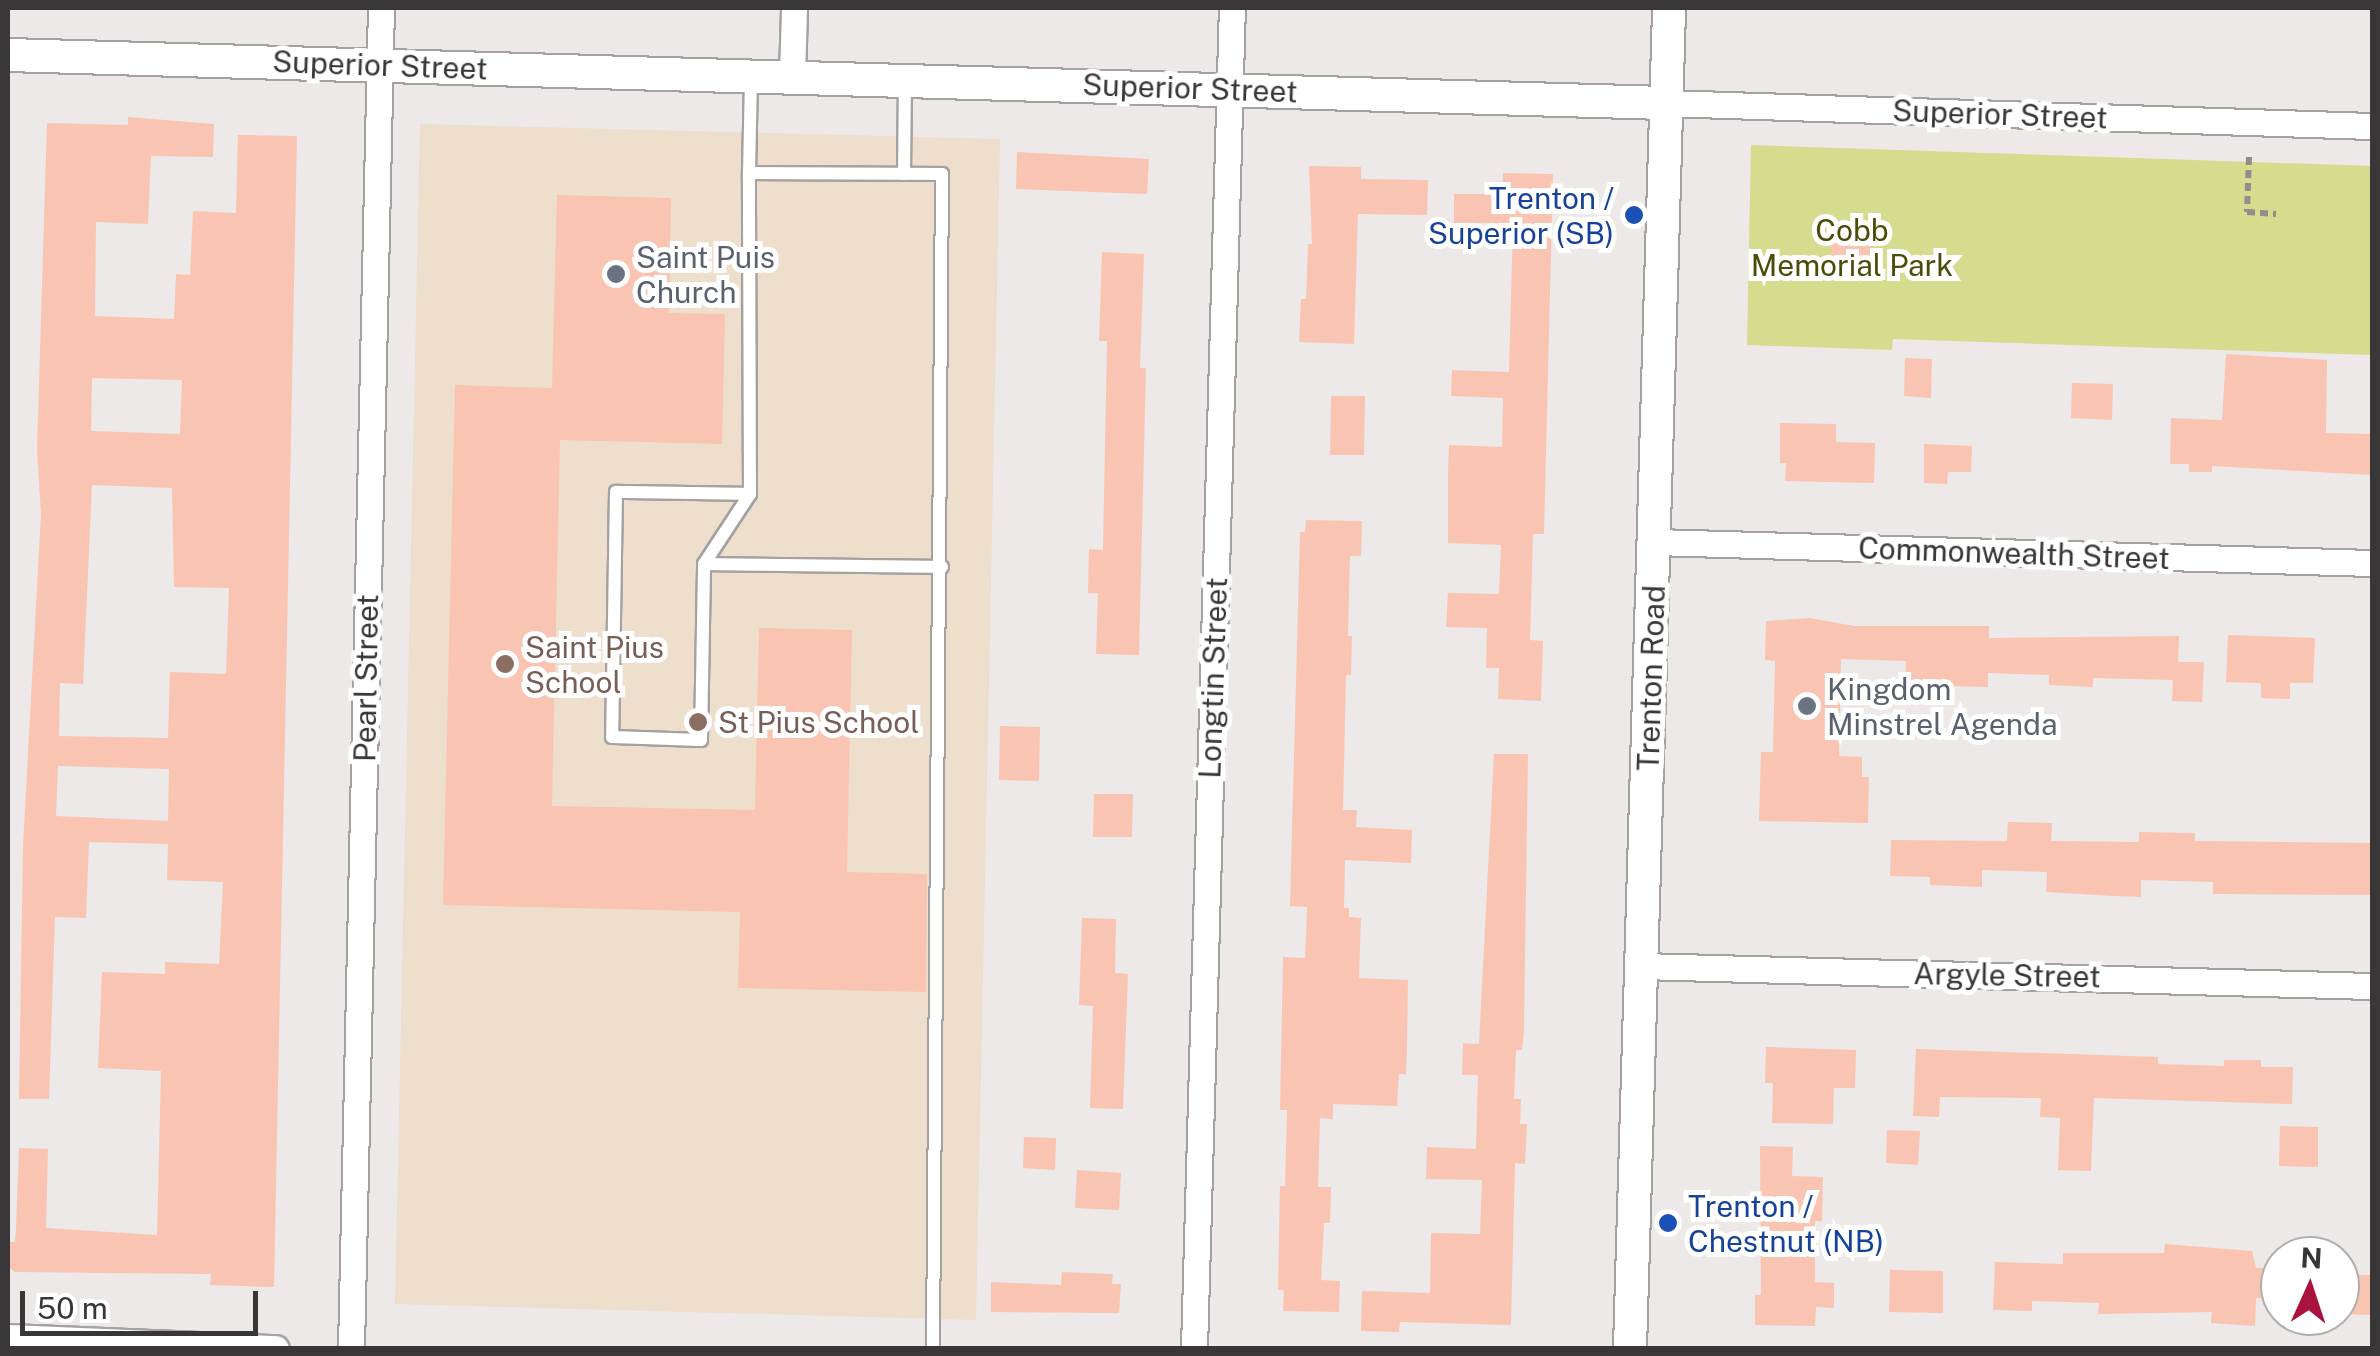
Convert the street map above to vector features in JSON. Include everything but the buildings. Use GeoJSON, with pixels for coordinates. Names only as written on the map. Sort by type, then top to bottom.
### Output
{"type":"FeatureCollection","features":[{"type":"Feature","properties":{"kind":"street","name":"Pearl Street"},"geometry":{"type":"LineString","coordinates":[[351,1348],[380,8]]}},
{"type":"Feature","properties":{"kind":"street"},"geometry":{"type":"LineString","coordinates":[[792,77],[794,8]]}},
{"type":"Feature","properties":{"kind":"street","name":"Longtin Street"},"geometry":{"type":"LineString","coordinates":[[1194,1348],[1232,8]]}},
{"type":"Feature","properties":{"kind":"street","name":"Trenton Road"},"geometry":{"type":"LineString","coordinates":[[1630,1348],[1668,8]]}},
{"type":"Feature","properties":{"kind":"street","name":"Superior Street"},"geometry":{"type":"LineString","coordinates":[[8,55],[2372,126]]}},
{"type":"Feature","properties":{"kind":"street","name":"Commonwealth Street"},"geometry":{"type":"LineString","coordinates":[[1655,542],[2372,563]]}},
{"type":"Feature","properties":{"kind":"street","name":"Argyle Street"},"geometry":{"type":"LineString","coordinates":[[1642,966],[2372,986]]}},
{"type":"Feature","properties":{"kind":"street"},"geometry":{"type":"LineString","coordinates":[[8,1337],[276,1348]]}},
{"type":"Feature","properties":{"kind":"lane"},"geometry":{"type":"LineString","coordinates":[[750,494],[616,492],[612,736],[701,740],[704,564],[750,494],[752,76]]}},
{"type":"Feature","properties":{"kind":"lane"},"geometry":{"type":"LineString","coordinates":[[904,174],[905,80]]}},
{"type":"Feature","properties":{"kind":"lane"},"geometry":{"type":"LineString","coordinates":[[749,172],[942,174],[942,567],[933,1348]]}},
{"type":"Feature","properties":{"kind":"lane"},"geometry":{"type":"LineString","coordinates":[[704,564],[942,567]]}},
{"type":"Feature","properties":{"kind":"path"},"geometry":{"type":"LineString","coordinates":[[2249,157],[2247,212],[2276,214]]}},
{"type":"Feature","properties":{"kind":"shaded area","name":"St Pius School"},"geometry":{"type":"Polygon","coordinates":[[[420,124],[1000,139],[976,1320],[395,1304],[420,124]]]}},
{"type":"Feature","properties":{"kind":"green space","name":"Cobb Memorial Park"},"geometry":{"type":"Polygon","coordinates":[[[1751,145],[2372,166],[2372,355],[1893,339],[1892,350],[1747,345],[1751,145]]]}},
{"type":"Feature","properties":{"kind":"place","name":"Trenton / Superior (SB)"},"geometry":{"type":"Point","coordinates":[1634,215]}},
{"type":"Feature","properties":{"kind":"place","name":"Saint Puis Church"},"geometry":{"type":"Point","coordinates":[616,274]}},
{"type":"Feature","properties":{"kind":"place","name":"Saint Pius School"},"geometry":{"type":"Point","coordinates":[505,664]}},
{"type":"Feature","properties":{"kind":"place","name":"Kingdom Minstrel Agenda"},"geometry":{"type":"Point","coordinates":[1807,706]}},
{"type":"Feature","properties":{"kind":"place","name":"St Pius School"},"geometry":{"type":"Point","coordinates":[698,722]}},
{"type":"Feature","properties":{"kind":"place","name":"Trenton / Chestnut (NB)"},"geometry":{"type":"Point","coordinates":[1668,1223]}}]}
